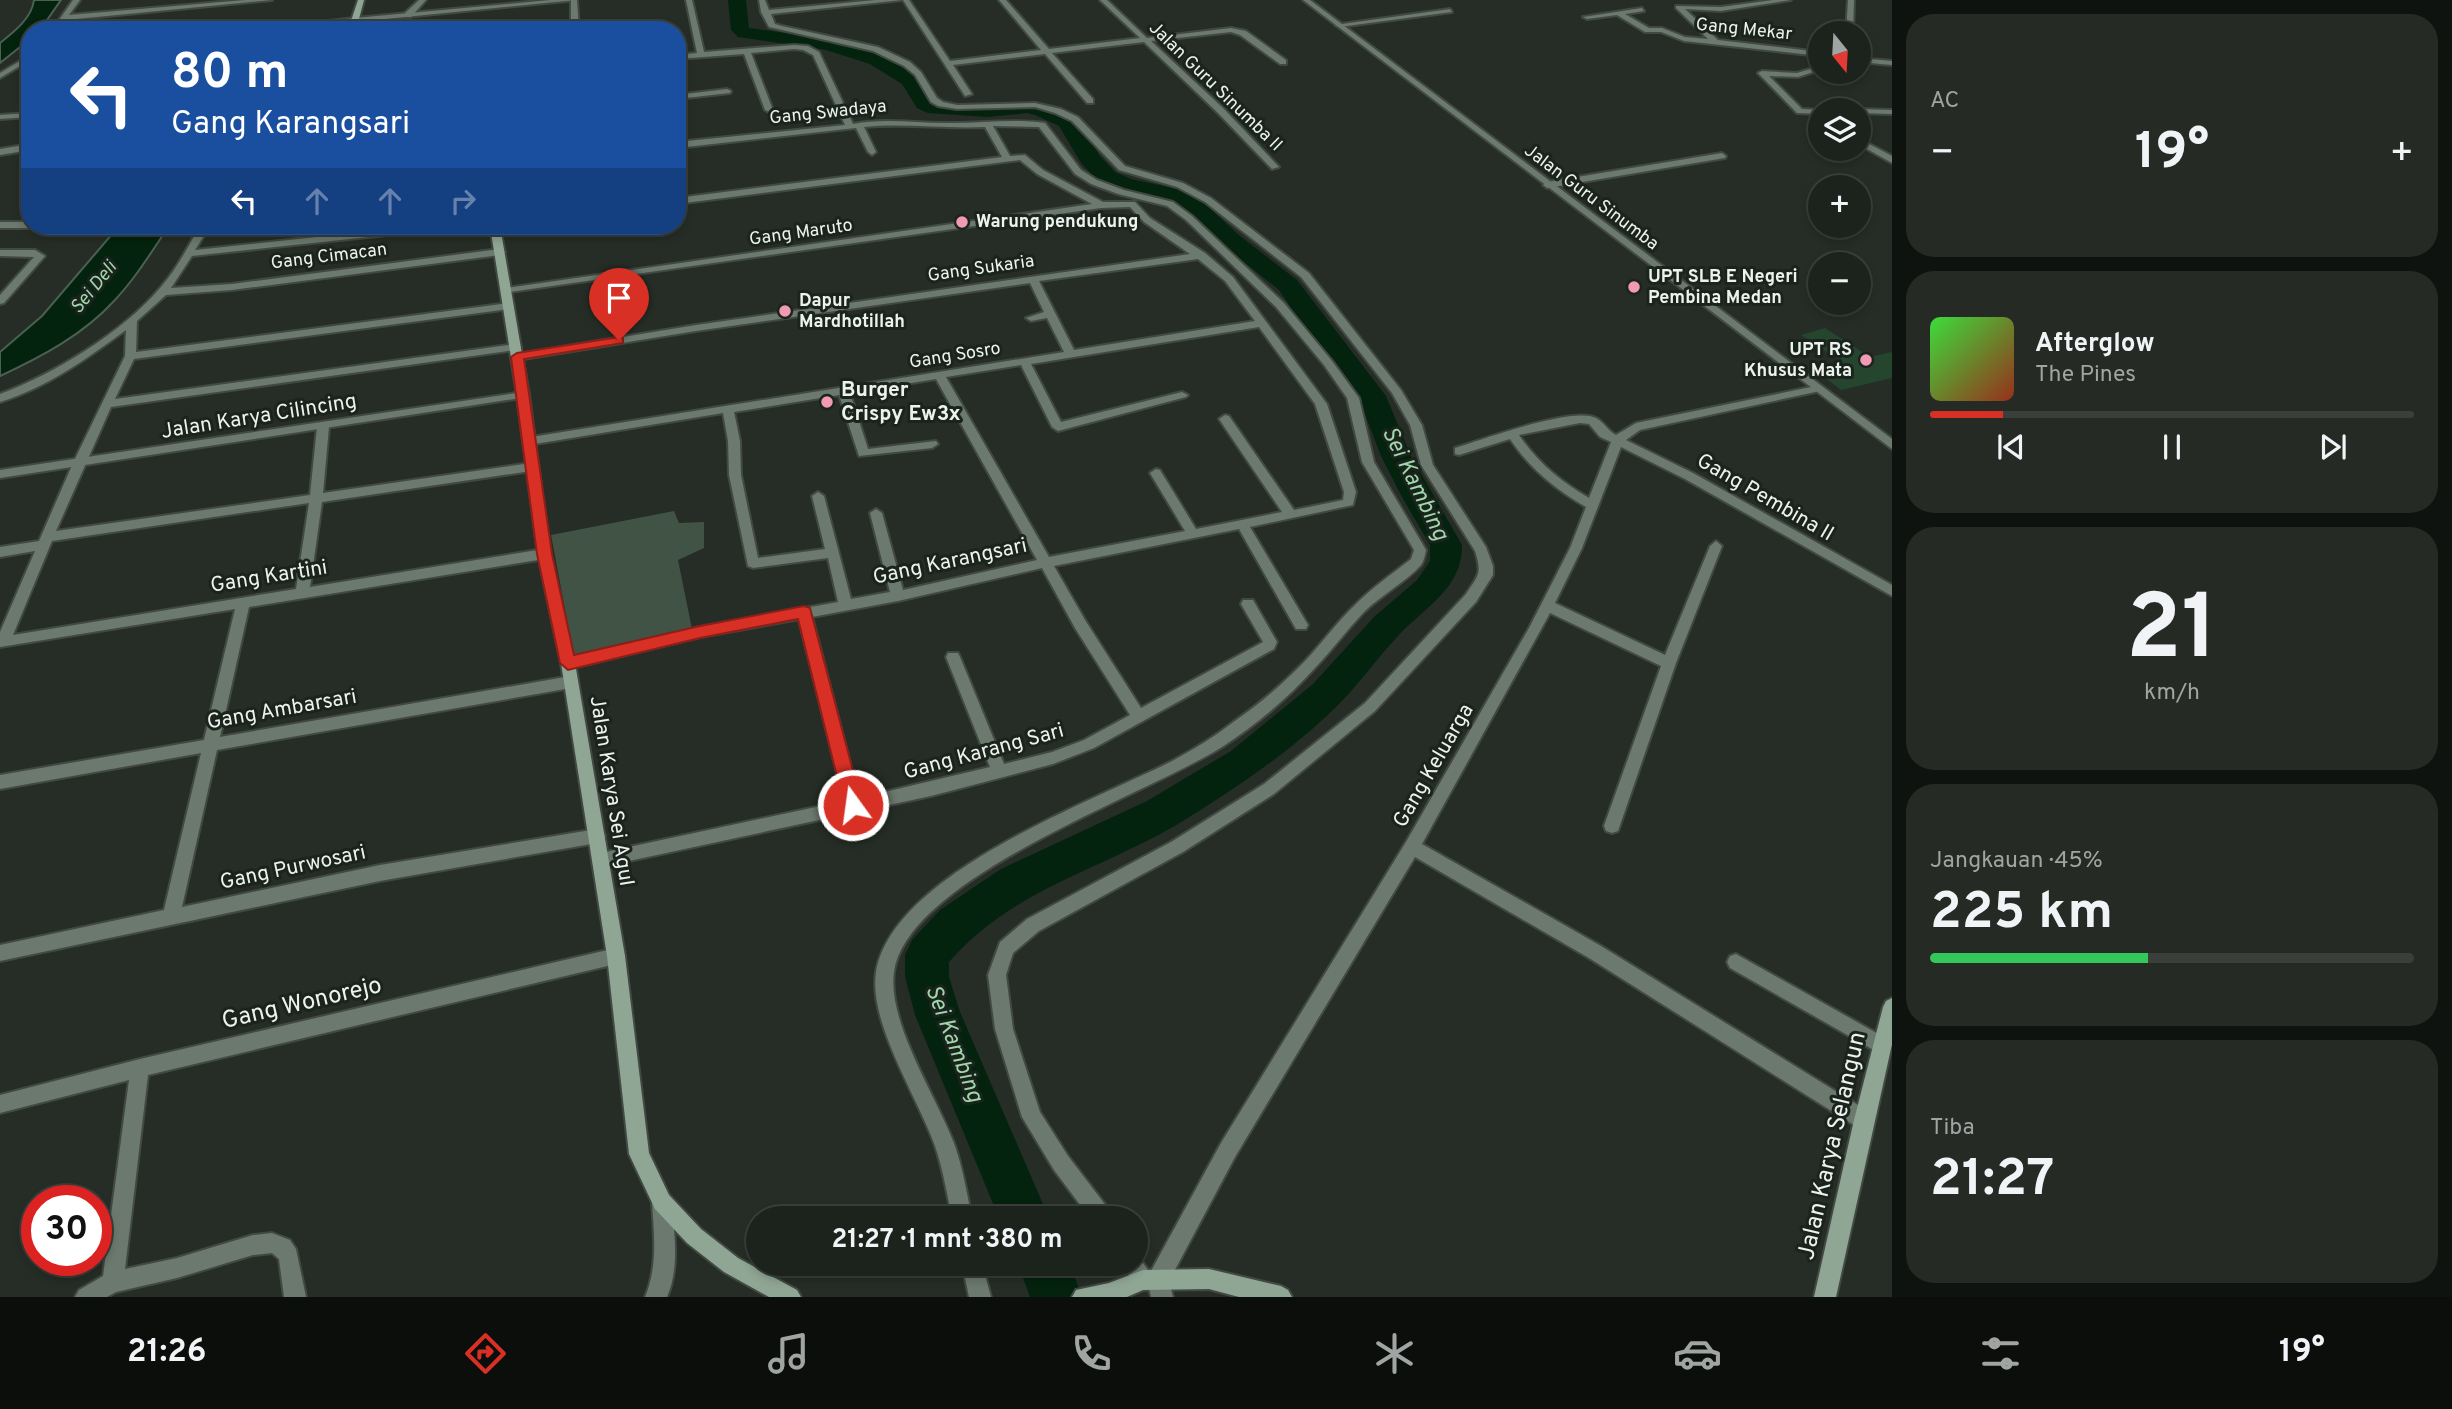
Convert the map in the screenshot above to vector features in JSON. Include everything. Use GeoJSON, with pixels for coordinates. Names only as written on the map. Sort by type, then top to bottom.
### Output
{"type":"FeatureCollection","features":[{"type":"Feature","properties":{"kind":"main road"},"geometry":{"type":"LineString","coordinates":[[355,20],[361,0]]}},
{"type":"Feature","properties":{"kind":"main road","name":"Jalan Karya Sei Agul"},"geometry":{"type":"LineString","coordinates":[[499,235],[544,554],[568,663],[616,956],[639,1154],[662,1202],[694,1236],[731,1265],[790,1297]]}},
{"type":"Feature","properties":{"kind":"main road","name":"Jalan Karya Selangun"},"geometry":{"type":"LineString","coordinates":[[1825,1297],[1892,1007]]}},
{"type":"Feature","properties":{"kind":"main road"},"geometry":{"type":"LineString","coordinates":[[1083,1297],[1110,1294],[1149,1280],[1209,1279],[1281,1297]]}},
{"type":"Feature","properties":{"kind":"street"},"geometry":{"type":"LineString","coordinates":[[62,21],[77,0]]}},
{"type":"Feature","properties":{"kind":"street"},"geometry":{"type":"LineString","coordinates":[[65,18],[270,0],[266,10]]}},
{"type":"Feature","properties":{"kind":"street"},"geometry":{"type":"LineString","coordinates":[[408,15],[423,0]]}},
{"type":"Feature","properties":{"kind":"street"},"geometry":{"type":"LineString","coordinates":[[345,21],[573,0],[574,21]]}},
{"type":"Feature","properties":{"kind":"street"},"geometry":{"type":"LineString","coordinates":[[689,0],[701,55]]}},
{"type":"Feature","properties":{"kind":"street"},"geometry":{"type":"LineString","coordinates":[[900,0],[763,6],[772,24],[780,28],[875,49],[907,64],[918,74],[934,100],[941,104],[957,107],[1035,105],[1058,111],[1083,126],[1122,168],[1181,185],[1209,200],[1305,275],[1397,392],[1416,425],[1427,465],[1481,550],[1486,566],[1486,575],[1471,598],[1370,707],[1269,789],[1177,847],[1033,925],[1006,948],[997,975],[1004,1029],[1032,1117],[1061,1163],[1094,1206]]}},
{"type":"Feature","properties":{"kind":"street"},"geometry":{"type":"LineString","coordinates":[[906,0],[968,94]]}},
{"type":"Feature","properties":{"kind":"street"},"geometry":{"type":"LineString","coordinates":[[1002,0],[1090,101]]}},
{"type":"Feature","properties":{"kind":"street","name":"Jalan Guru Sinumba II"},"geometry":{"type":"LineString","coordinates":[[1103,0],[1221,111],[1275,167]]}},
{"type":"Feature","properties":{"kind":"street","name":"Jalan Guru Sinumba"},"geometry":{"type":"LineString","coordinates":[[1306,0],[1892,445]]}},
{"type":"Feature","properties":{"kind":"street"},"geometry":{"type":"LineString","coordinates":[[1715,42],[1678,7],[1721,9],[1788,0]]}},
{"type":"Feature","properties":{"kind":"street"},"geometry":{"type":"LineString","coordinates":[[1850,21],[1851,0]]}},
{"type":"Feature","properties":{"kind":"street"},"geometry":{"type":"LineString","coordinates":[[1587,17],[1642,10]]}},
{"type":"Feature","properties":{"kind":"street"},"geometry":{"type":"LineString","coordinates":[[1339,25],[1450,11]]}},
{"type":"Feature","properties":{"kind":"street","name":"Gang Mekar"},"geometry":{"type":"LineString","coordinates":[[1619,13],[1648,30],[1662,30],[1684,39],[1808,53]]}},
{"type":"Feature","properties":{"kind":"street"},"geometry":{"type":"LineString","coordinates":[[948,63],[1235,30],[1244,33],[1283,62]]}},
{"type":"Feature","properties":{"kind":"street"},"geometry":{"type":"LineString","coordinates":[[686,56],[794,47],[811,50],[816,54],[872,152]]}},
{"type":"Feature","properties":{"kind":"street"},"geometry":{"type":"LineString","coordinates":[[746,50],[769,110]]}},
{"type":"Feature","properties":{"kind":"street"},"geometry":{"type":"LineString","coordinates":[[1871,61],[1892,63]]}},
{"type":"Feature","properties":{"kind":"street"},"geometry":{"type":"LineString","coordinates":[[0,76],[21,63]]}},
{"type":"Feature","properties":{"kind":"street"},"geometry":{"type":"LineString","coordinates":[[1808,72],[1798,75],[1762,73],[1800,111],[1808,111]]}},
{"type":"Feature","properties":{"kind":"street"},"geometry":{"type":"LineString","coordinates":[[686,96],[727,91]]}},
{"type":"Feature","properties":{"kind":"street"},"geometry":{"type":"LineString","coordinates":[[1871,111],[1892,112]]}},
{"type":"Feature","properties":{"kind":"street"},"geometry":{"type":"LineString","coordinates":[[0,117],[21,115]]}},
{"type":"Feature","properties":{"kind":"street","name":"Gang Swadaya"},"geometry":{"type":"LineString","coordinates":[[686,144],[892,122],[945,126],[1040,124],[1058,142],[1078,172],[1094,182],[1170,204],[1189,218],[1280,305],[1353,398],[1368,462],[1420,550],[1417,561],[1361,607],[1303,672],[1217,742],[1172,770],[1052,825],[996,856],[945,888],[914,918],[896,942],[885,970],[888,998],[916,1083],[942,1138],[959,1206]]}},
{"type":"Feature","properties":{"kind":"street"},"geometry":{"type":"LineString","coordinates":[[988,125],[1007,159]]}},
{"type":"Feature","properties":{"kind":"street"},"geometry":{"type":"LineString","coordinates":[[1871,147],[1892,159]]}},
{"type":"Feature","properties":{"kind":"street"},"geometry":{"type":"LineString","coordinates":[[0,152],[21,148]]}},
{"type":"Feature","properties":{"kind":"street"},"geometry":{"type":"LineString","coordinates":[[1547,185],[1722,156]]}},
{"type":"Feature","properties":{"kind":"street"},"geometry":{"type":"LineString","coordinates":[[686,200],[1025,158],[1040,172],[1101,205],[1132,205],[1147,220],[1202,255],[1229,279],[1262,323]]}},
{"type":"Feature","properties":{"kind":"street","name":"Gang Maruto"},"geometry":{"type":"LineString","coordinates":[[130,356],[1101,205]]}},
{"type":"Feature","properties":{"kind":"street"},"geometry":{"type":"LineString","coordinates":[[0,225],[21,225]]}},
{"type":"Feature","properties":{"kind":"street"},"geometry":{"type":"LineString","coordinates":[[0,398],[51,375],[132,320],[162,292],[199,235]]}},
{"type":"Feature","properties":{"kind":"street"},"geometry":{"type":"LineString","coordinates":[[187,254],[361,235]]}},
{"type":"Feature","properties":{"kind":"street","name":"Gang Cimacan"},"geometry":{"type":"LineString","coordinates":[[162,292],[232,287],[500,252]]}},
{"type":"Feature","properties":{"kind":"street"},"geometry":{"type":"LineString","coordinates":[[0,253],[35,253],[40,256],[0,301]]}},
{"type":"Feature","properties":{"kind":"street","name":"Gang Sukaria"},"geometry":{"type":"LineString","coordinates":[[108,404],[516,352],[1202,255]]}},
{"type":"Feature","properties":{"kind":"street"},"geometry":{"type":"LineString","coordinates":[[1033,279],[1071,355]]}},
{"type":"Feature","properties":{"kind":"street"},"geometry":{"type":"LineString","coordinates":[[1031,318],[1050,314]]}},
{"type":"Feature","properties":{"kind":"street"},"geometry":{"type":"LineString","coordinates":[[1,641],[79,463],[130,356],[132,320]]}},
{"type":"Feature","properties":{"kind":"street","name":"Gang Sosro"},"geometry":{"type":"LineString","coordinates":[[529,441],[1262,323]]}},
{"type":"Feature","properties":{"kind":"street","name":"Gang Karangsari"},"geometry":{"type":"LineString","coordinates":[[568,663],[700,632],[898,596],[1045,563],[1349,502],[1350,492],[1327,416],[1262,323]]}},
{"type":"Feature","properties":{"kind":"street"},"geometry":{"type":"LineString","coordinates":[[1025,362],[1058,427],[1182,395]]}},
{"type":"Feature","properties":{"kind":"street"},"geometry":{"type":"LineString","coordinates":[[940,376],[1080,624],[1139,717]]}},
{"type":"Feature","properties":{"kind":"street"},"geometry":{"type":"LineString","coordinates":[[1618,440],[1636,427],[1816,389]]}},
{"type":"Feature","properties":{"kind":"street"},"geometry":{"type":"LineString","coordinates":[[844,391],[863,453],[932,444]]}},
{"type":"Feature","properties":{"kind":"street","name":"Jalan Karya Cilincing"},"geometry":{"type":"LineString","coordinates":[[0,474],[523,396]]}},
{"type":"Feature","properties":{"kind":"street"},"geometry":{"type":"LineString","coordinates":[[728,410],[734,441],[734,475],[753,563],[833,553]]}},
{"type":"Feature","properties":{"kind":"street"},"geometry":{"type":"LineString","coordinates":[[1225,419],[1290,514]]}},
{"type":"Feature","properties":{"kind":"street","name":"Gang Pembina II"},"geometry":{"type":"LineString","coordinates":[[1459,451],[1513,435],[1516,431],[1580,419],[1593,421],[1604,434],[1689,476],[1892,591]]}},
{"type":"Feature","properties":{"kind":"street"},"geometry":{"type":"LineString","coordinates":[[302,593],[323,427]]}},
{"type":"Feature","properties":{"kind":"street"},"geometry":{"type":"LineString","coordinates":[[1513,435],[1527,456],[1561,488],[1593,505]]}},
{"type":"Feature","properties":{"kind":"street","name":"Gang Keluarga"},"geometry":{"type":"LineString","coordinates":[[1149,1280],[1412,847],[1548,606],[1593,505],[1618,440]]}},
{"type":"Feature","properties":{"kind":"street"},"geometry":{"type":"LineString","coordinates":[[0,552],[46,541],[316,497],[531,467]]}},
{"type":"Feature","properties":{"kind":"street"},"geometry":{"type":"LineString","coordinates":[[1156,473],[1193,534]]}},
{"type":"Feature","properties":{"kind":"street"},"geometry":{"type":"LineString","coordinates":[[818,496],[846,605]]}},
{"type":"Feature","properties":{"kind":"street"},"geometry":{"type":"LineString","coordinates":[[876,513],[898,596]]}},
{"type":"Feature","properties":{"kind":"street"},"geometry":{"type":"LineString","coordinates":[[1242,524],[1301,625]]}},
{"type":"Feature","properties":{"kind":"street"},"geometry":{"type":"LineString","coordinates":[[1612,826],[1670,663],[1716,546]]}},
{"type":"Feature","properties":{"kind":"street","name":"Gang Kartini"},"geometry":{"type":"LineString","coordinates":[[1,641],[544,554]]}},
{"type":"Feature","properties":{"kind":"street"},"geometry":{"type":"LineString","coordinates":[[171,917],[243,603]]}},
{"type":"Feature","properties":{"kind":"street","name":"Gang Karang Sari"},"geometry":{"type":"LineString","coordinates":[[601,860],[931,789],[1053,758],[1089,744],[1269,645],[1270,642],[1248,604]]}},
{"type":"Feature","properties":{"kind":"street"},"geometry":{"type":"LineString","coordinates":[[1548,606],[1670,663]]}},
{"type":"Feature","properties":{"kind":"street"},"geometry":{"type":"LineString","coordinates":[[804,612],[853,805]]}},
{"type":"Feature","properties":{"kind":"street"},"geometry":{"type":"LineString","coordinates":[[953,657],[1000,772]]}},
{"type":"Feature","properties":{"kind":"street","name":"Gang Ambarsari"},"geometry":{"type":"LineString","coordinates":[[0,782],[571,681]]}},
{"type":"Feature","properties":{"kind":"street","name":"Gang Purwosari"},"geometry":{"type":"LineString","coordinates":[[0,953],[380,873],[597,836]]}},
{"type":"Feature","properties":{"kind":"street"},"geometry":{"type":"LineString","coordinates":[[1412,847],[1595,952],[1864,1120]]}},
{"type":"Feature","properties":{"kind":"street","name":"Gang Wonorejo"},"geometry":{"type":"LineString","coordinates":[[0,1104],[140,1068],[616,956]]}},
{"type":"Feature","properties":{"kind":"street"},"geometry":{"type":"LineString","coordinates":[[1736,962],[1883,1046]]}},
{"type":"Feature","properties":{"kind":"street"},"geometry":{"type":"LineString","coordinates":[[113,1282],[140,1068]]}},
{"type":"Feature","properties":{"kind":"street"},"geometry":{"type":"LineString","coordinates":[[656,1297],[661,1289],[663,1273],[662,1202]]}},
{"type":"Feature","properties":{"kind":"street"},"geometry":{"type":"LineString","coordinates":[[86,1297],[113,1282],[177,1268],[253,1245],[272,1243],[283,1247],[289,1256],[295,1297]]}},
{"type":"Feature","properties":{"kind":"street"},"geometry":{"type":"LineString","coordinates":[[975,1276],[979,1297]]}},
{"type":"Feature","properties":{"kind":"shaded area"},"geometry":{"type":"Polygon","coordinates":[[[674,511],[679,523],[704,522],[704,548],[678,560],[692,629],[574,657],[551,535],[674,511]]]}},
{"type":"Feature","properties":{"kind":"water"},"geometry":{"type":"Polygon","coordinates":[[[34,0],[61,0],[46,21],[24,21],[33,7],[34,0]]]}},
{"type":"Feature","properties":{"kind":"water"},"geometry":{"type":"Polygon","coordinates":[[[21,24],[21,46],[0,63],[0,43],[21,24]]]}},
{"type":"Feature","properties":{"kind":"water","name":"Sei Deli"},"geometry":{"type":"Polygon","coordinates":[[[111,235],[163,235],[129,284],[102,313],[61,344],[0,376],[0,352],[42,316],[111,235]]]}},
{"type":"Feature","properties":{"kind":"building","name":"UPT RS Khusus Mata"},"geometry":{"type":"Polygon","coordinates":[[[1825,328],[1870,357],[1892,352],[1892,378],[1841,390],[1814,369],[1844,363],[1801,335],[1825,328]]]}},
{"type":"Feature","properties":{"kind":"waterway","name":"Sei Kambing"},"geometry":{"type":"LineString","coordinates":[[737,0],[740,30],[744,33],[829,45],[877,60],[910,80],[924,104],[935,109],[988,111],[1027,107],[1042,111],[1066,122],[1081,141],[1089,158],[1107,177],[1124,184],[1170,194],[1195,207],[1232,241],[1288,285],[1309,316],[1357,374],[1372,396],[1396,456],[1417,497],[1446,545],[1446,562],[1429,589],[1386,626],[1326,694],[1244,762],[1161,813],[1016,882],[955,924],[927,955],[927,977],[938,1015],[1019,1206]]}},
{"type":"Feature","properties":{"kind":"waterway"},"geometry":{"type":"LineString","coordinates":[[1048,1276],[1056,1297]]}},
{"type":"Feature","properties":{"kind":"place","name":"Warung pendukung"},"geometry":{"type":"Point","coordinates":[962,222]}},
{"type":"Feature","properties":{"kind":"place","name":"UPT SLB E Negeri Pembina Medan"},"geometry":{"type":"Point","coordinates":[1634,287]}},
{"type":"Feature","properties":{"kind":"place","name":"Dapur Mardhotillah"},"geometry":{"type":"Point","coordinates":[785,311]}},
{"type":"Feature","properties":{"kind":"place","name":"UPT RS Khusus Mata"},"geometry":{"type":"Point","coordinates":[1866,360]}},
{"type":"Feature","properties":{"kind":"place","name":"Burger Crispy Ew3x"},"geometry":{"type":"Point","coordinates":[827,402]}},
{"type":"Feature","properties":{"kind":"route"},"geometry":{"type":"LineString","coordinates":[[619,340],[517,357],[544,554],[568,663],[700,632],[804,612],[853,805]]}}]}
